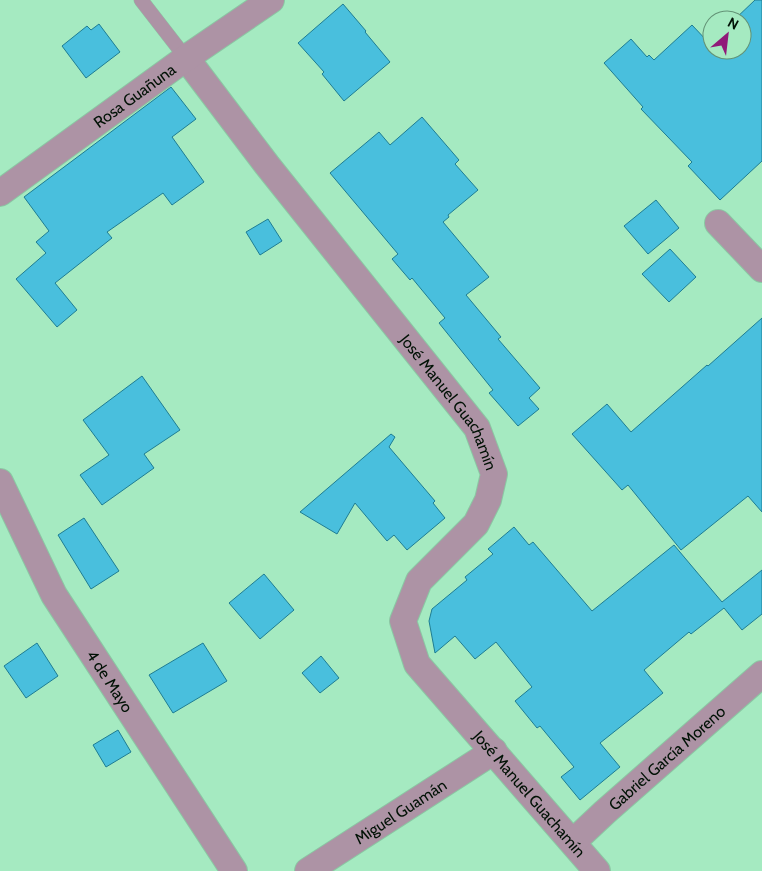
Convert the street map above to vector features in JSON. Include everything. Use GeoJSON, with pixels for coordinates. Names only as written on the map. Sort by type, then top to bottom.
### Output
{"type":"FeatureCollection","features":[{"type":"Feature","properties":{"kind":"street","name":"Rosa Guañuna"},"geometry":{"type":"LineString","coordinates":[[0,193],[186,58],[271,0]]}},
{"type":"Feature","properties":{"kind":"street","name":"José Manuel Guachamín"},"geometry":{"type":"LineString","coordinates":[[186,58],[267,165],[477,428],[494,474],[488,500],[476,524],[419,581],[403,621],[417,664],[597,871]]}},
{"type":"Feature","properties":{"kind":"street"},"geometry":{"type":"LineString","coordinates":[[718,223],[762,269]]}},
{"type":"Feature","properties":{"kind":"street","name":"4 de Mayo"},"geometry":{"type":"LineString","coordinates":[[0,482],[54,595],[234,871]]}},
{"type":"Feature","properties":{"kind":"street","name":"Gabriel García Moreno"},"geometry":{"type":"LineString","coordinates":[[573,842],[762,674]]}},
{"type":"Feature","properties":{"kind":"street","name":"Miguel Guamán"},"geometry":{"type":"LineString","coordinates":[[308,871],[494,751]]}},
{"type":"Feature","properties":{"kind":"lane"},"geometry":{"type":"LineString","coordinates":[[141,0],[186,58]]}},
{"type":"Feature","properties":{"kind":"building"},"geometry":{"type":"Polygon","coordinates":[[[755,0],[762,0],[762,161],[720,200],[688,166],[692,162],[641,109],[643,107],[604,63],[631,39],[647,57],[649,55],[654,60],[692,25],[702,36],[702,60],[752,60],[752,10],[744,10],[755,0]]]}},
{"type":"Feature","properties":{"kind":"building"},"geometry":{"type":"Polygon","coordinates":[[[343,4],[390,62],[344,101],[322,74],[324,72],[298,43],[343,4]]]}},
{"type":"Feature","properties":{"kind":"building"},"geometry":{"type":"Polygon","coordinates":[[[99,24],[120,52],[86,78],[62,46],[87,26],[91,30],[99,24]]]}},
{"type":"Feature","properties":{"kind":"building"},"geometry":{"type":"Polygon","coordinates":[[[171,87],[196,119],[172,137],[204,182],[172,205],[163,193],[107,232],[112,238],[55,283],[77,310],[57,327],[16,279],[46,253],[36,242],[49,231],[24,197],[171,87]]]}},
{"type":"Feature","properties":{"kind":"building"},"geometry":{"type":"Polygon","coordinates":[[[422,117],[459,160],[455,164],[478,190],[448,215],[449,217],[443,222],[489,277],[466,295],[501,337],[498,339],[540,388],[529,398],[539,409],[518,426],[489,393],[493,390],[439,323],[445,318],[412,278],[410,280],[392,259],[398,254],[330,173],[379,132],[390,145],[422,117]]]}},
{"type":"Feature","properties":{"kind":"building"},"geometry":{"type":"Polygon","coordinates":[[[656,200],[679,228],[648,254],[624,226],[656,200]]]}},
{"type":"Feature","properties":{"kind":"building"},"geometry":{"type":"Polygon","coordinates":[[[268,219],[282,241],[260,255],[246,232],[268,219]]]}},
{"type":"Feature","properties":{"kind":"building"},"geometry":{"type":"Polygon","coordinates":[[[670,249],[696,277],[669,302],[642,274],[670,249]]]}},
{"type":"Feature","properties":{"kind":"building"},"geometry":{"type":"Polygon","coordinates":[[[762,318],[762,512],[748,496],[681,550],[628,485],[622,490],[572,434],[607,404],[631,432],[762,318]]]}},
{"type":"Feature","properties":{"kind":"building"},"geometry":{"type":"Polygon","coordinates":[[[142,376],[180,430],[144,454],[154,468],[102,505],[80,475],[109,455],[83,420],[142,376]]]}},
{"type":"Feature","properties":{"kind":"building"},"geometry":{"type":"Polygon","coordinates":[[[391,434],[395,437],[389,447],[435,501],[433,503],[445,518],[407,550],[394,535],[387,541],[355,503],[337,534],[300,512],[391,434]]]}},
{"type":"Feature","properties":{"kind":"building"},"geometry":{"type":"Polygon","coordinates":[[[84,518],[119,571],[91,589],[58,535],[84,518]]]}},
{"type":"Feature","properties":{"kind":"building"},"geometry":{"type":"Polygon","coordinates":[[[514,527],[529,545],[533,542],[592,611],[674,545],[722,602],[762,570],[762,614],[742,630],[724,608],[691,634],[689,632],[644,670],[663,693],[600,743],[620,767],[580,800],[561,777],[574,767],[540,726],[537,728],[515,701],[532,687],[496,642],[475,659],[455,636],[435,653],[429,621],[432,609],[467,580],[465,577],[493,554],[488,549],[514,527]]]}},
{"type":"Feature","properties":{"kind":"building"},"geometry":{"type":"Polygon","coordinates":[[[264,574],[294,610],[260,639],[229,603],[264,574]]]}},
{"type":"Feature","properties":{"kind":"building"},"geometry":{"type":"Polygon","coordinates":[[[37,643],[58,676],[26,698],[4,666],[37,643]]]}},
{"type":"Feature","properties":{"kind":"building"},"geometry":{"type":"Polygon","coordinates":[[[203,643],[227,681],[173,713],[149,675],[203,643]]]}},
{"type":"Feature","properties":{"kind":"building"},"geometry":{"type":"Polygon","coordinates":[[[321,656],[339,678],[320,693],[302,673],[321,656]]]}},
{"type":"Feature","properties":{"kind":"building"},"geometry":{"type":"Polygon","coordinates":[[[118,730],[131,752],[106,767],[93,745],[118,730]]]}}]}
